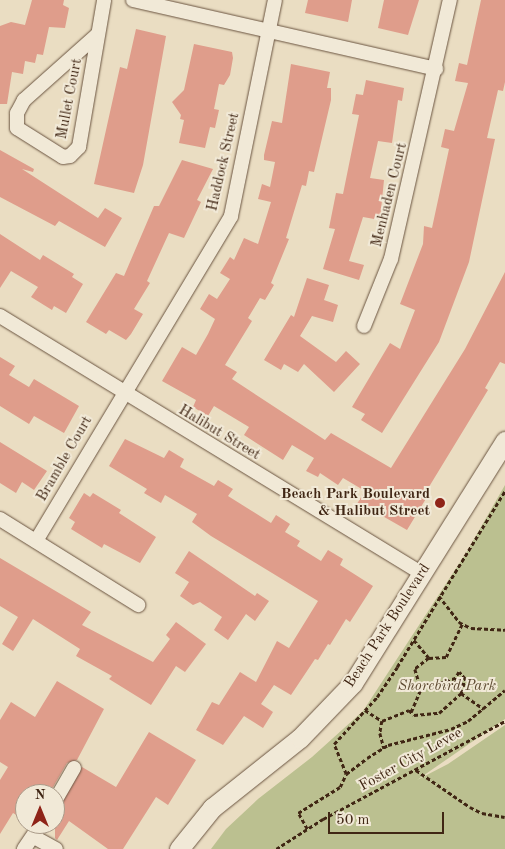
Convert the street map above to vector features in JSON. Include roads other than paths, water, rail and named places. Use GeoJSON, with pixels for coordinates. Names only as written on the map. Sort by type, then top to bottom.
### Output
{"type":"FeatureCollection","features":[{"type":"Feature","properties":{"kind":"main road","name":"Beach Park Boulevard"},"geometry":{"type":"LineString","coordinates":[[179,849],[212,808],[300,738],[332,708],[373,655],[505,441]]}},
{"type":"Feature","properties":{"kind":"street","name":"Mullet Court"},"geometry":{"type":"LineString","coordinates":[[97,35],[24,100],[17,113],[17,128],[63,158],[70,156],[79,147],[104,0]]}},
{"type":"Feature","properties":{"kind":"street"},"geometry":{"type":"LineString","coordinates":[[133,0],[436,69]]}},
{"type":"Feature","properties":{"kind":"street","name":"Haddock Street"},"geometry":{"type":"LineString","coordinates":[[122,393],[230,216],[275,0]]}},
{"type":"Feature","properties":{"kind":"street","name":"Menhaden Court"},"geometry":{"type":"LineString","coordinates":[[364,326],[391,260],[436,69],[450,0]]}},
{"type":"Feature","properties":{"kind":"street","name":"Halibut Street"},"geometry":{"type":"LineString","coordinates":[[0,316],[122,393],[422,574]]}},
{"type":"Feature","properties":{"kind":"street","name":"Bramble Court"},"geometry":{"type":"LineString","coordinates":[[36,541],[122,393]]}},
{"type":"Feature","properties":{"kind":"street"},"geometry":{"type":"LineString","coordinates":[[0,519],[138,605]]}},
{"type":"Feature","properties":{"kind":"street"},"geometry":{"type":"LineString","coordinates":[[65,784],[74,768]]}},
{"type":"Feature","properties":{"kind":"street"},"geometry":{"type":"LineString","coordinates":[[24,849],[36,834]]}},
{"type":"Feature","properties":{"kind":"street"},"geometry":{"type":"LineString","coordinates":[[34,837],[56,849]]}},
{"type":"Feature","properties":{"kind":"place","name":"Beach Park Boulevard & Halibut Street"},"geometry":{"type":"Point","coordinates":[440,503]}},
{"type":"Feature","properties":{"kind":"park label","name":"Shorebird Park"},"geometry":{"type":"Point","coordinates":[447,687]}}]}
